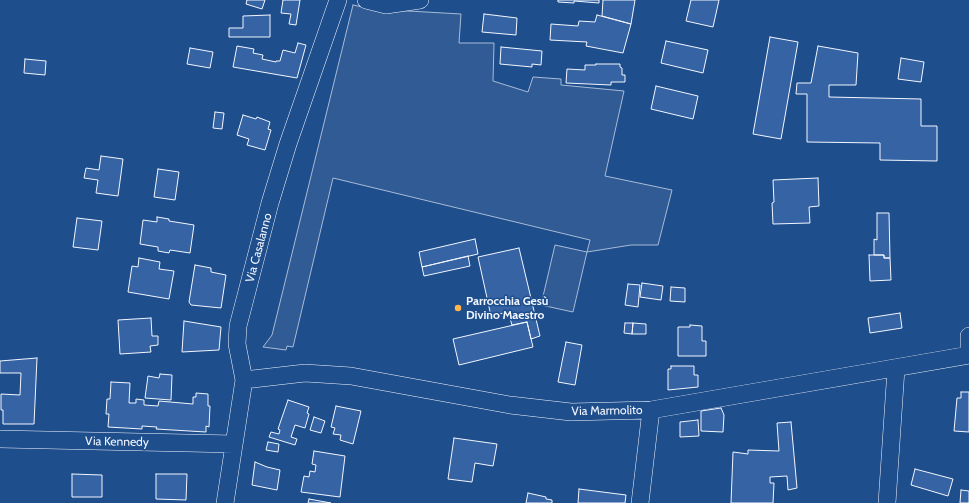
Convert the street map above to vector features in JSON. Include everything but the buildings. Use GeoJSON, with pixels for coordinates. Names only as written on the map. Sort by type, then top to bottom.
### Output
{"type":"FeatureCollection","features":[{"type":"Feature","properties":{"kind":"street","name":"Via Casalanno"},"geometry":{"type":"LineString","coordinates":[[225,503],[244,380],[237,344],[238,326],[270,203],[286,151],[338,0]]}},
{"type":"Feature","properties":{"kind":"street"},"geometry":{"type":"LineString","coordinates":[[366,0],[386,5],[420,0]]}},
{"type":"Feature","properties":{"kind":"street"},"geometry":{"type":"LineString","coordinates":[[969,336],[969,355]]}},
{"type":"Feature","properties":{"kind":"street","name":"Via Marmolito"},"geometry":{"type":"LineString","coordinates":[[244,380],[305,373],[344,376],[510,405],[571,412],[651,410],[969,355]]}},
{"type":"Feature","properties":{"kind":"street"},"geometry":{"type":"LineString","coordinates":[[887,503],[896,368]]}},
{"type":"Feature","properties":{"kind":"street"},"geometry":{"type":"LineString","coordinates":[[640,503],[651,410]]}},
{"type":"Feature","properties":{"kind":"street","name":"Via Kennedy"},"geometry":{"type":"LineString","coordinates":[[0,439],[234,444]]}},
{"type":"Feature","properties":{"kind":"shaded area"},"geometry":{"type":"Polygon","coordinates":[[[353,5],[373,9],[461,14],[459,43],[494,43],[493,81],[528,92],[533,77],[561,79],[561,85],[624,91],[605,176],[672,190],[658,245],[631,245],[587,252],[590,240],[333,178],[293,347],[287,346],[286,350],[263,347],[272,335],[353,5]]]}},
{"type":"Feature","properties":{"kind":"shaded area"},"geometry":{"type":"Polygon","coordinates":[[[555,245],[587,252],[573,312],[541,305],[555,245]]]}},
{"type":"Feature","properties":{"kind":"place","name":"Parrocchia Gesù Divino Maestro"},"geometry":{"type":"Point","coordinates":[458,308]}}]}
